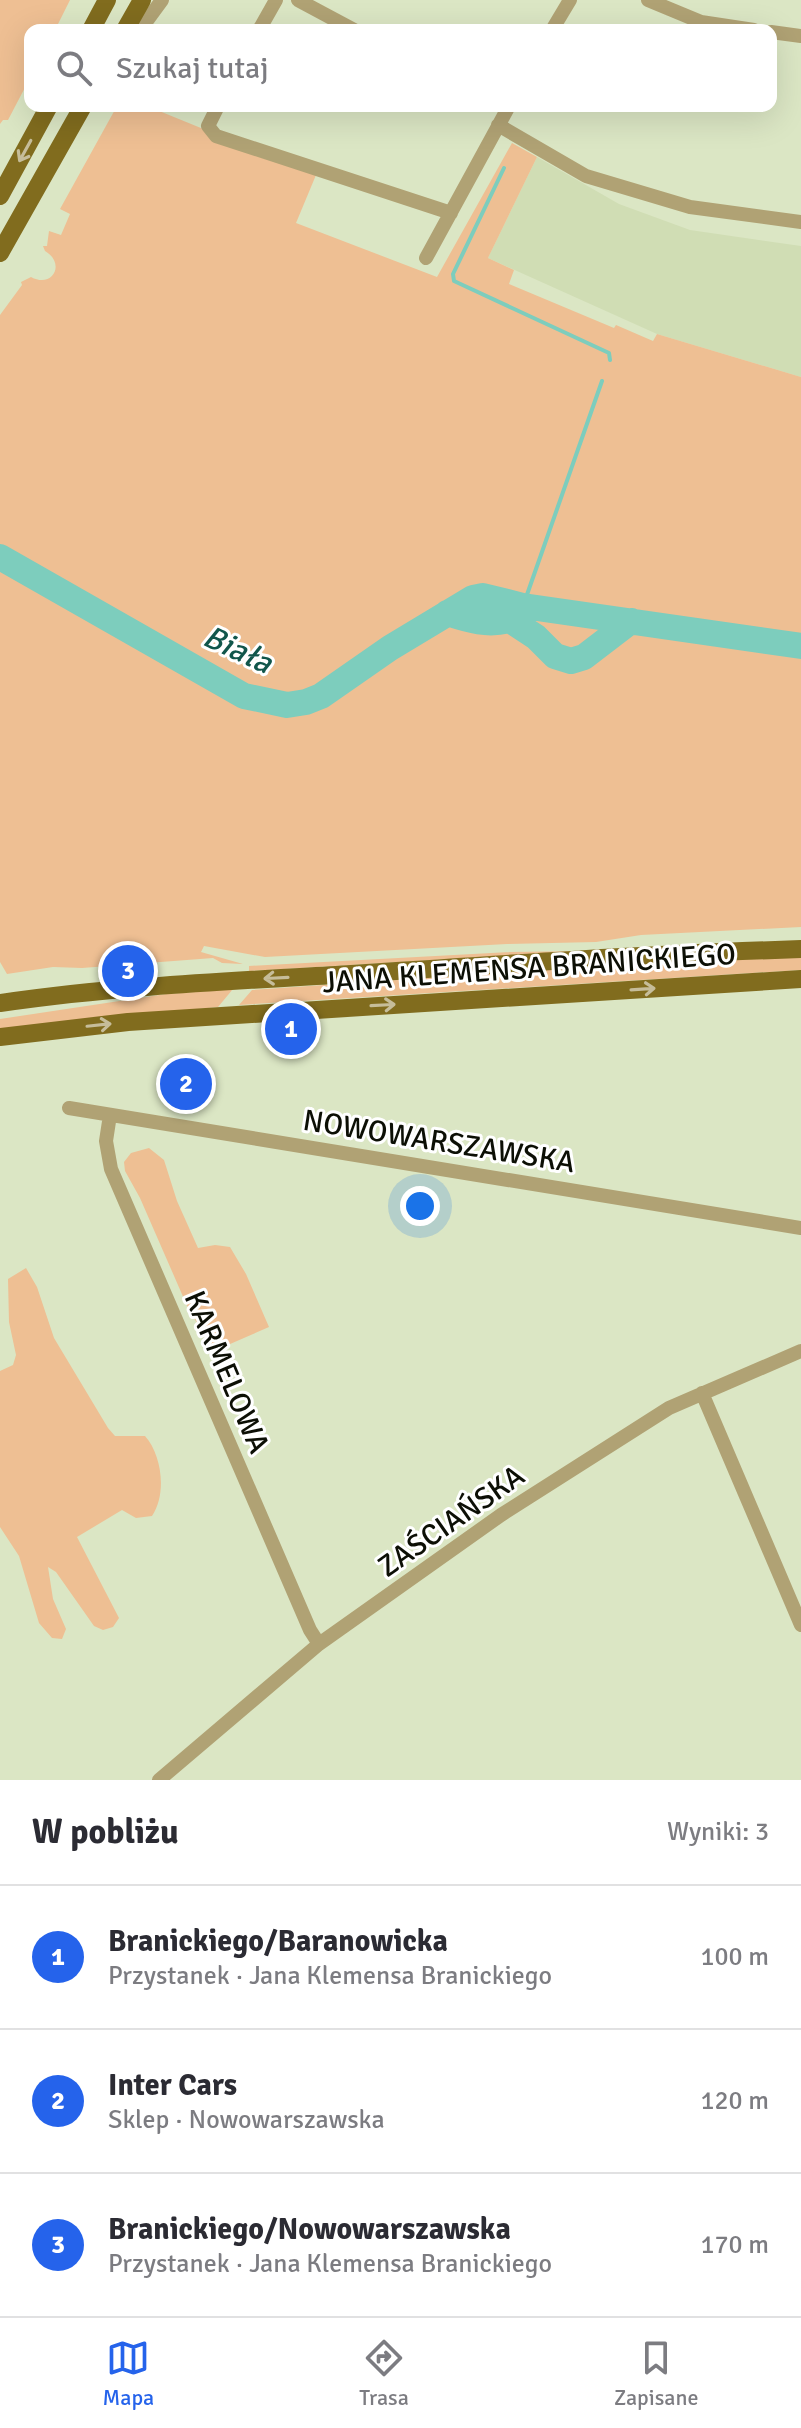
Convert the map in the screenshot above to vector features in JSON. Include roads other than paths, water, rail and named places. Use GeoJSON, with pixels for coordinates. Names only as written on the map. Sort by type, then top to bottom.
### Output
{"type":"FeatureCollection","features":[{"type":"Feature","properties":{"kind":"main road"},"geometry":{"type":"LineString","coordinates":[[94,24],[107,0]]}},
{"type":"Feature","properties":{"kind":"main road"},"geometry":{"type":"LineString","coordinates":[[128,24],[142,0]]}},
{"type":"Feature","properties":{"kind":"main road"},"geometry":{"type":"LineString","coordinates":[[0,196],[46,112]]}},
{"type":"Feature","properties":{"kind":"main road"},"geometry":{"type":"LineString","coordinates":[[0,253],[80,112]]}},
{"type":"Feature","properties":{"kind":"main road","name":"JANA KLEMENSA BRANICKIEGO"},"geometry":{"type":"LineString","coordinates":[[0,1003],[243,980],[678,953],[801,949]]}},
{"type":"Feature","properties":{"kind":"main road","name":"JANA KLEMENSA BRANICKIEGO"},"geometry":{"type":"LineString","coordinates":[[21,1034],[141,1021],[801,979]]}},
{"type":"Feature","properties":{"kind":"main road"},"geometry":{"type":"LineString","coordinates":[[0,1037],[21,1034]]}},
{"type":"Feature","properties":{"kind":"street"},"geometry":{"type":"LineString","coordinates":[[144,24],[162,0]]}},
{"type":"Feature","properties":{"kind":"street"},"geometry":{"type":"LineString","coordinates":[[262,24],[276,0]]}},
{"type":"Feature","properties":{"kind":"street"},"geometry":{"type":"LineString","coordinates":[[298,0],[343,24]]}},
{"type":"Feature","properties":{"kind":"street"},"geometry":{"type":"LineString","coordinates":[[556,24],[570,0]]}},
{"type":"Feature","properties":{"kind":"street"},"geometry":{"type":"LineString","coordinates":[[648,0],[701,22],[714,24]]}},
{"type":"Feature","properties":{"kind":"street"},"geometry":{"type":"LineString","coordinates":[[777,33],[801,36]]}},
{"type":"Feature","properties":{"kind":"street"},"geometry":{"type":"LineString","coordinates":[[215,112],[208,126],[216,136],[451,213]]}},
{"type":"Feature","properties":{"kind":"street"},"geometry":{"type":"LineString","coordinates":[[426,258],[502,112],[586,176],[690,207],[801,222]]}},
{"type":"Feature","properties":{"kind":"street"},"geometry":{"type":"LineString","coordinates":[[0,1049],[21,1034]]}},
{"type":"Feature","properties":{"kind":"street","name":"NOWOWARSZAWSKA"},"geometry":{"type":"LineString","coordinates":[[69,1108],[801,1228]]}},
{"type":"Feature","properties":{"kind":"street","name":"KARMELOWA"},"geometry":{"type":"LineString","coordinates":[[110,1115],[106,1141],[111,1169],[310,1630],[319,1644]]}},
{"type":"Feature","properties":{"kind":"street","name":"ZAŚCIAŃSKA"},"geometry":{"type":"LineString","coordinates":[[159,1780],[319,1644],[501,1515],[669,1408],[801,1351]]}},
{"type":"Feature","properties":{"kind":"street"},"geometry":{"type":"LineString","coordinates":[[702,1393],[801,1625]]}},
{"type":"Feature","properties":{"kind":"waterway"},"geometry":{"type":"LineString","coordinates":[[504,168],[453,274],[454,281],[609,353],[610,360]]}},
{"type":"Feature","properties":{"kind":"waterway"},"geometry":{"type":"LineString","coordinates":[[523,606],[602,381]]}},
{"type":"Feature","properties":{"kind":"waterway","name":"Biała"},"geometry":{"type":"LineString","coordinates":[[0,557],[244,696],[287,705],[321,696],[390,648],[473,598],[483,596],[523,606],[801,646]]}},
{"type":"Feature","properties":{"kind":"waterway","name":"Biała"},"geometry":{"type":"LineString","coordinates":[[447,613],[486,622],[510,620],[536,637],[555,656],[571,661],[584,657],[631,621]]}},
{"type":"Feature","properties":{"kind":"place","name":"Branickiego/Nowowarszawska"},"geometry":{"type":"Point","coordinates":[128,971]}},
{"type":"Feature","properties":{"kind":"place","name":"Branickiego/Baranowicka"},"geometry":{"type":"Point","coordinates":[291,1029]}},
{"type":"Feature","properties":{"kind":"place","name":"Inter Cars"},"geometry":{"type":"Point","coordinates":[186,1084]}}]}
